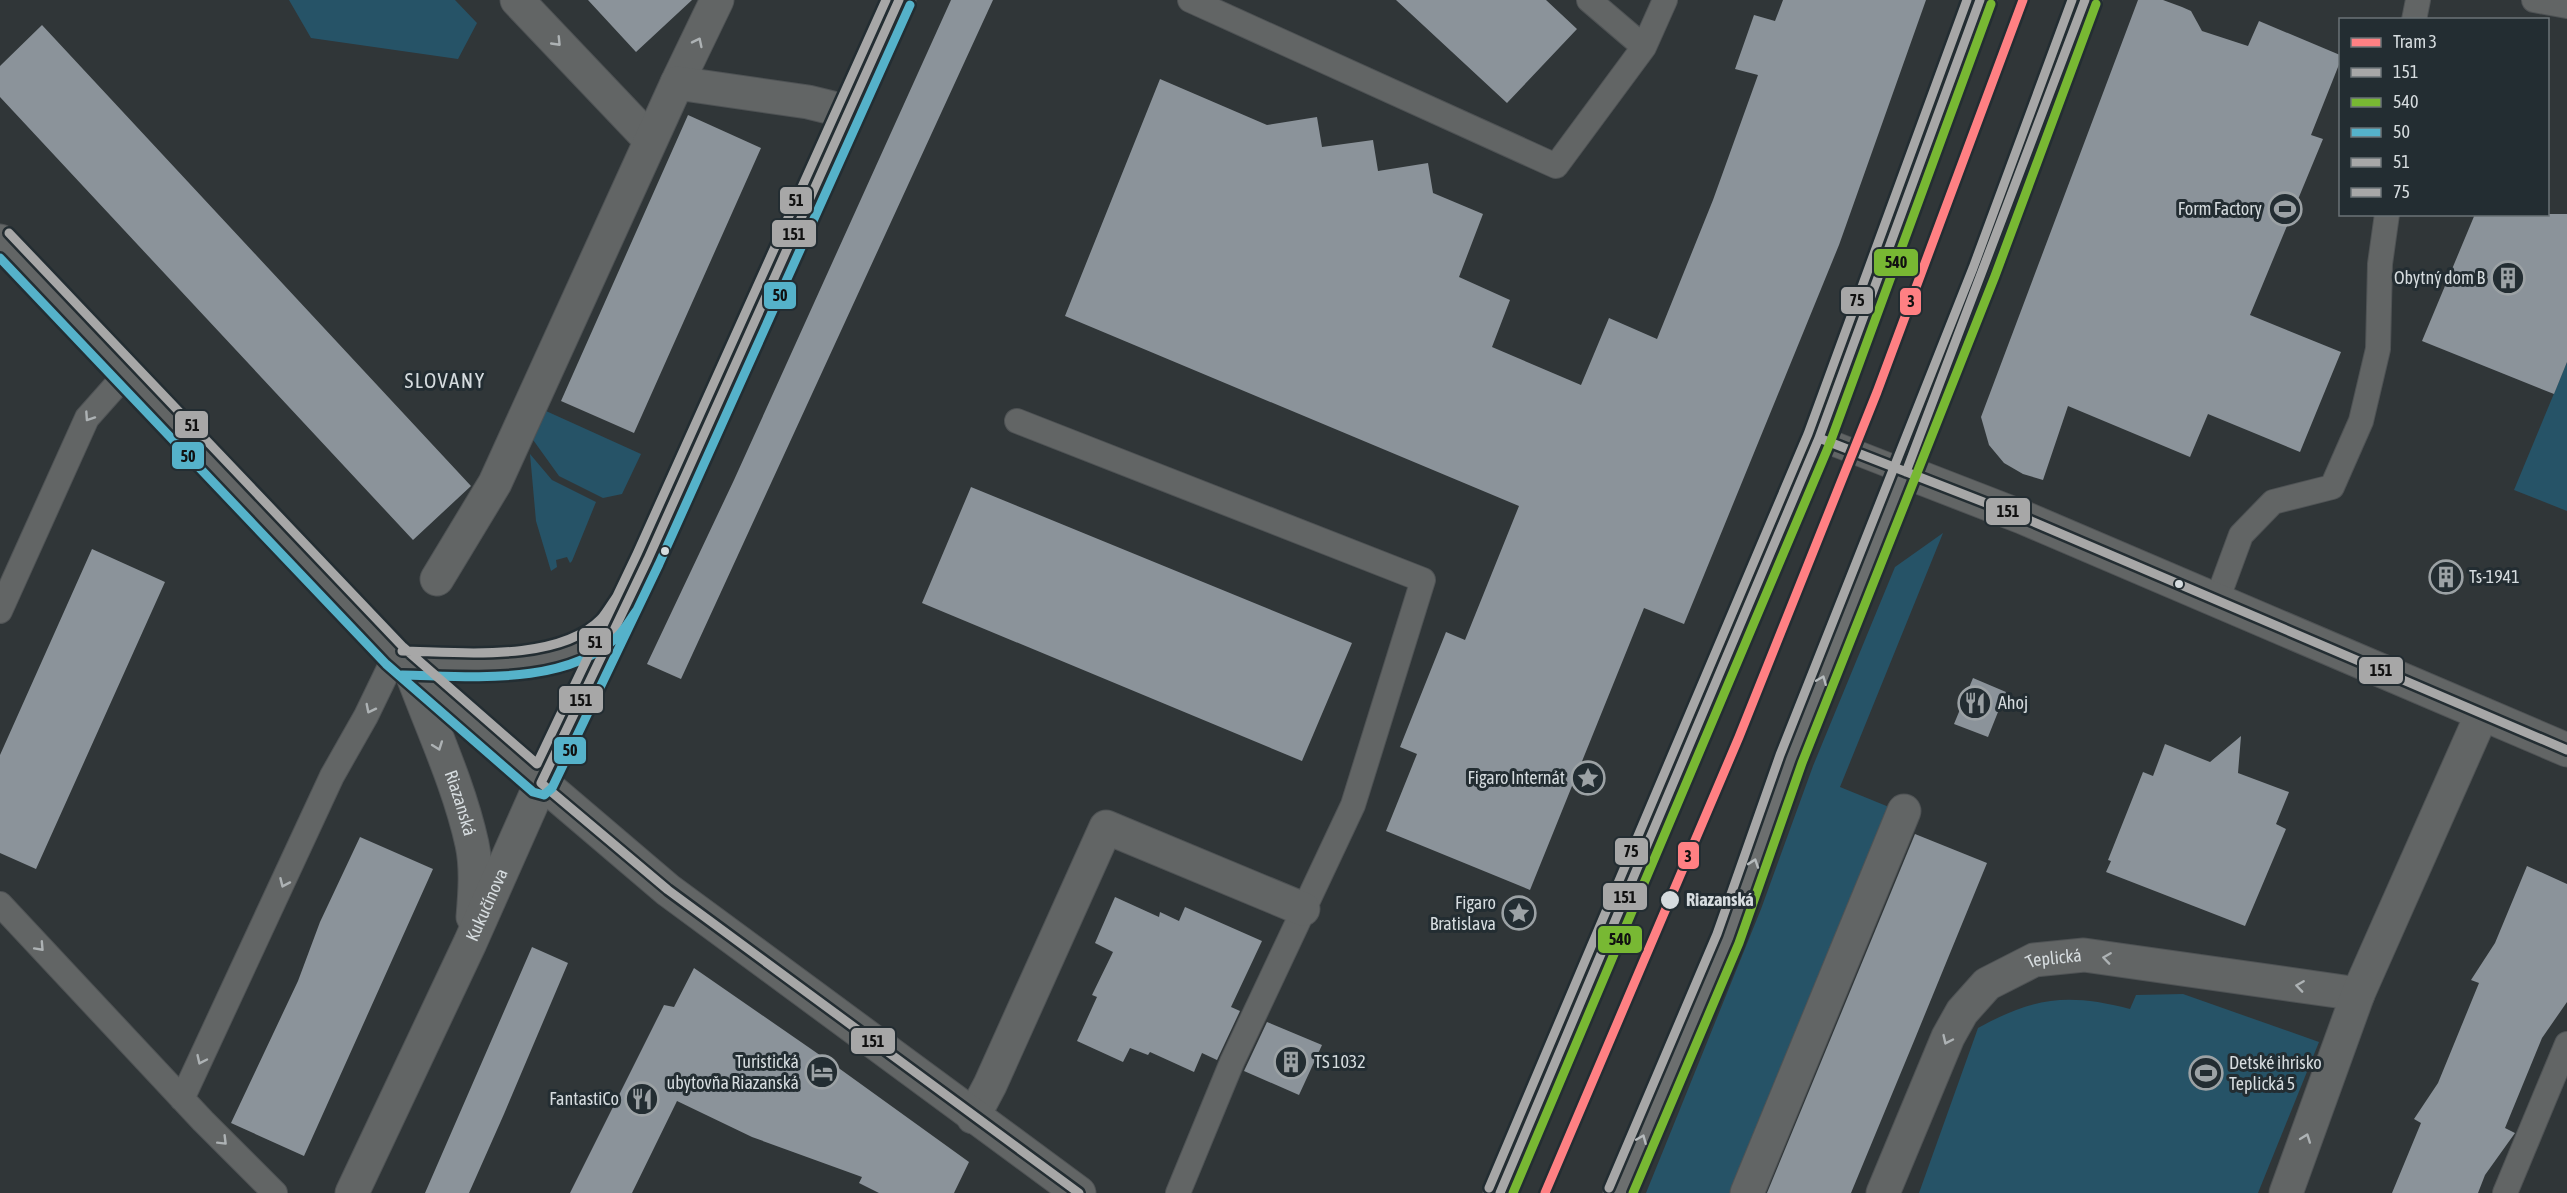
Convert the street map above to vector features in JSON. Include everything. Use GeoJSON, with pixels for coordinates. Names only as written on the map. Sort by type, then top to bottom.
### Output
{"type":"FeatureCollection","features":[{"type":"Feature","properties":{"kind":"main road"},"geometry":{"type":"LineString","coordinates":[[1500,1193],[1819,438],[1980,0]]}},
{"type":"Feature","properties":{"kind":"main road"},"geometry":{"type":"LineString","coordinates":[[1620,1193],[1728,938],[1791,759],[1984,272],[2085,0]]}},
{"type":"Feature","properties":{"kind":"street"},"geometry":{"type":"LineString","coordinates":[[517,0],[650,140]]}},
{"type":"Feature","properties":{"kind":"street"},"geometry":{"type":"LineString","coordinates":[[437,579],[495,483],[650,140],[717,0]]}},
{"type":"Feature","properties":{"kind":"street","name":"Kukučínova"},"geometry":{"type":"LineString","coordinates":[[352,1193],[621,615],[899,0]]}},
{"type":"Feature","properties":{"kind":"street"},"geometry":{"type":"LineString","coordinates":[[677,83],[808,102],[849,112]]}},
{"type":"Feature","properties":{"kind":"street","name":"Riazanská"},"geometry":{"type":"LineString","coordinates":[[0,241],[403,663],[668,890],[1079,1193]]}},
{"type":"Feature","properties":{"kind":"street"},"geometry":{"type":"LineString","coordinates":[[1906,471],[2217,600],[2567,750]]}},
{"type":"Feature","properties":{"kind":"street","name":"Kukučínova"},"geometry":{"type":"LineString","coordinates":[[403,663],[505,663],[542,659],[579,649],[621,615]]}},
{"type":"Feature","properties":{"kind":"street","name":"Riazanská"},"geometry":{"type":"LineString","coordinates":[[403,663],[454,785],[472,845],[476,875],[470,943]]}},
{"type":"Feature","properties":{"kind":"street"},"geometry":{"type":"LineString","coordinates":[[2286,1193],[2358,994],[2482,714]]}},
{"type":"Feature","properties":{"kind":"street"},"geometry":{"type":"LineString","coordinates":[[1747,1193],[1904,811]]}},
{"type":"Feature","properties":{"kind":"street"},"geometry":{"type":"LineString","coordinates":[[973,1117],[1106,827],[1303,909]]}},
{"type":"Feature","properties":{"kind":"street","name":"Teplická"},"geometry":{"type":"LineString","coordinates":[[1883,1193],[1948,1037],[1962,1012],[1987,984],[2034,960],[2084,956],[2358,994]]}},
{"type":"Feature","properties":{"kind":"lane"},"geometry":{"type":"LineString","coordinates":[[1190,0],[1556,165],[1644,47],[1665,0]]}},
{"type":"Feature","properties":{"kind":"lane"},"geometry":{"type":"LineString","coordinates":[[1589,0],[1644,47]]}},
{"type":"Feature","properties":{"kind":"lane"},"geometry":{"type":"LineString","coordinates":[[2414,18],[2418,0]]}},
{"type":"Feature","properties":{"kind":"lane"},"geometry":{"type":"LineString","coordinates":[[2534,0],[2567,6]]}},
{"type":"Feature","properties":{"kind":"lane"},"geometry":{"type":"LineString","coordinates":[[2217,600],[2241,535],[2273,502],[2332,487],[2361,421],[2378,349],[2380,264],[2387,216]]}},
{"type":"Feature","properties":{"kind":"lane"},"geometry":{"type":"LineString","coordinates":[[0,611],[87,418],[127,373]]}},
{"type":"Feature","properties":{"kind":"lane"},"geometry":{"type":"LineString","coordinates":[[1017,421],[1423,580],[1353,805],[1232,1062],[1178,1193]]}},
{"type":"Feature","properties":{"kind":"lane"},"geometry":{"type":"LineString","coordinates":[[1819,438],[1906,471]]}},
{"type":"Feature","properties":{"kind":"lane"},"geometry":{"type":"LineString","coordinates":[[183,1099],[332,776],[366,716],[403,663]]}},
{"type":"Feature","properties":{"kind":"lane"},"geometry":{"type":"LineString","coordinates":[[0,904],[183,1099],[275,1193]]}},
{"type":"Feature","properties":{"kind":"lane"},"geometry":{"type":"LineString","coordinates":[[2505,1193],[2567,1044]]}},
{"type":"Feature","properties":{"kind":"shaded area"},"geometry":{"type":"Polygon","coordinates":[[[289,0],[455,0],[477,23],[458,59],[311,38],[289,0]]]}},
{"type":"Feature","properties":{"kind":"shaded area"},"geometry":{"type":"Polygon","coordinates":[[[2567,362],[2567,511],[2514,490],[2567,362]]]}},
{"type":"Feature","properties":{"kind":"shaded area"},"geometry":{"type":"Polygon","coordinates":[[[546,411],[641,454],[622,494],[603,498],[559,476],[531,437],[546,411]]]}},
{"type":"Feature","properties":{"kind":"shaded area"},"geometry":{"type":"Polygon","coordinates":[[[530,454],[552,480],[596,502],[572,561],[570,563],[567,557],[556,560],[557,567],[551,571],[536,521],[530,454]]]}},
{"type":"Feature","properties":{"kind":"shaded area"},"geometry":{"type":"Polygon","coordinates":[[[1943,533],[1840,787],[1889,807],[1733,1193],[1646,1193],[1761,909],[1813,766],[1895,567],[1943,533]]]}},
{"type":"Feature","properties":{"kind":"shaded area"},"geometry":{"type":"Polygon","coordinates":[[[2183,994],[2319,1042],[2258,1193],[1919,1193],[1978,1028],[2017,1010],[2052,1001],[2088,1001],[2130,1009],[2136,995],[2183,994]]]}},
{"type":"Feature","properties":{"kind":"building"},"geometry":{"type":"Polygon","coordinates":[[[588,0],[692,0],[636,52],[588,0]]]}},
{"type":"Feature","properties":{"kind":"building"},"geometry":{"type":"Polygon","coordinates":[[[951,0],[993,0],[681,679],[647,664],[734,480],[951,0]]]}},
{"type":"Feature","properties":{"kind":"building"},"geometry":{"type":"Polygon","coordinates":[[[1396,0],[1546,0],[1577,29],[1507,103],[1396,0]]]}},
{"type":"Feature","properties":{"kind":"building"},"geometry":{"type":"Polygon","coordinates":[[[1783,0],[1926,0],[1839,245],[1684,624],[1644,608],[1530,890],[1386,831],[1417,754],[1400,747],[1446,632],[1465,640],[1519,506],[1065,316],[1160,79],[1267,125],[1317,117],[1322,147],[1373,140],[1378,171],[1428,163],[1433,193],[1483,214],[1459,277],[1510,300],[1492,347],[1581,385],[1609,318],[1657,339],[1713,200],[1758,75],[1735,69],[1754,15],[1775,21],[1783,0]]]}},
{"type":"Feature","properties":{"kind":"building"},"geometry":{"type":"Polygon","coordinates":[[[2138,0],[2163,0],[2182,7],[2191,11],[2202,31],[2248,46],[2259,21],[2339,55],[2339,65],[2311,135],[2323,139],[2250,315],[2341,352],[2300,452],[2208,414],[2190,457],[2068,406],[2043,480],[2023,474],[2004,463],[1989,445],[1981,417],[2138,0]]]}},
{"type":"Feature","properties":{"kind":"building"},"geometry":{"type":"Polygon","coordinates":[[[42,25],[471,486],[413,540],[0,97],[0,66],[42,25]]]}},
{"type":"Feature","properties":{"kind":"building"},"geometry":{"type":"Polygon","coordinates":[[[688,115],[761,148],[634,433],[561,401],[688,115]]]}},
{"type":"Feature","properties":{"kind":"building","name":"Obytný dom B"},"geometry":{"type":"Polygon","coordinates":[[[2567,214],[2567,362],[2554,394],[2422,341],[2474,216],[2567,214]]]}},
{"type":"Feature","properties":{"kind":"building"},"geometry":{"type":"Polygon","coordinates":[[[971,487],[1352,643],[1302,761],[922,603],[971,487]]]}},
{"type":"Feature","properties":{"kind":"building"},"geometry":{"type":"Polygon","coordinates":[[[92,549],[165,582],[36,869],[0,853],[0,755],[92,549]]]}},
{"type":"Feature","properties":{"kind":"building"},"geometry":{"type":"Polygon","coordinates":[[[1973,678],[2006,692],[1988,737],[1954,724],[1973,678]]]}},
{"type":"Feature","properties":{"kind":"building"},"geometry":{"type":"Polygon","coordinates":[[[2241,736],[2238,773],[2289,792],[2276,824],[2286,829],[2245,926],[2106,872],[2111,861],[2108,860],[2143,772],[2153,776],[2165,744],[2210,762],[2241,736]]]}},
{"type":"Feature","properties":{"kind":"building"},"geometry":{"type":"Polygon","coordinates":[[[1915,834],[1987,863],[1914,1041],[1851,1193],[1767,1193],[1915,834]]]}},
{"type":"Feature","properties":{"kind":"building"},"geometry":{"type":"Polygon","coordinates":[[[360,837],[433,869],[304,1156],[231,1123],[298,981],[320,922],[360,837]]]}},
{"type":"Feature","properties":{"kind":"building"},"geometry":{"type":"Polygon","coordinates":[[[2527,866],[2567,884],[2567,1002],[2542,1038],[2505,1128],[2515,1133],[2485,1175],[2478,1193],[2392,1193],[2421,1123],[2414,1119],[2438,1083],[2479,983],[2471,980],[2495,943],[2527,866]]]}},
{"type":"Feature","properties":{"kind":"building"},"geometry":{"type":"Polygon","coordinates":[[[1115,897],[1159,917],[1160,912],[1179,921],[1185,907],[1262,941],[1231,1007],[1240,1011],[1217,1060],[1202,1053],[1194,1072],[1150,1052],[1148,1055],[1130,1048],[1123,1062],[1077,1041],[1097,997],[1092,995],[1113,952],[1095,943],[1115,897]]]}},
{"type":"Feature","properties":{"kind":"building"},"geometry":{"type":"Polygon","coordinates":[[[532,947],[568,963],[504,1114],[469,1193],[425,1193],[532,947]]]}},
{"type":"Feature","properties":{"kind":"building"},"geometry":{"type":"Polygon","coordinates":[[[694,968],[969,1162],[954,1193],[879,1193],[859,1183],[862,1177],[752,1137],[677,1101],[632,1193],[570,1193],[664,1005],[674,1007],[694,968]]]}},
{"type":"Feature","properties":{"kind":"building","name":"TS 1032"},"geometry":{"type":"Polygon","coordinates":[[[1267,1022],[1322,1045],[1299,1095],[1244,1071],[1267,1022]]]}},
{"type":"Feature","properties":{"kind":"tram line","name":"3"},"geometry":{"type":"LineString","coordinates":[[1545,1193],[1739,737],[1877,392],[2023,0]]}},
{"type":"Feature","properties":{"kind":"transit line","name":"51"},"geometry":{"type":"LineString","coordinates":[[9,233],[403,647],[537,764],[637,554],[886,0]]}},
{"type":"Feature","properties":{"kind":"transit line","name":"151"},"geometry":{"type":"LineString","coordinates":[[899,0],[648,559],[541,783],[668,890],[1079,1193]]}},
{"type":"Feature","properties":{"kind":"transit line","name":"75"},"geometry":{"type":"LineString","coordinates":[[1489,1188],[1808,434],[1967,0]]}},
{"type":"Feature","properties":{"kind":"transit line","name":"151"},"geometry":{"type":"LineString","coordinates":[[1500,1193],[1819,438],[1980,0]]}},
{"type":"Feature","properties":{"kind":"transit line","name":"75"},"geometry":{"type":"LineString","coordinates":[[1609,1188],[1717,934],[1780,755],[1973,268],[2072,0]]}},
{"type":"Feature","properties":{"kind":"transit line","name":"151"},"geometry":{"type":"LineString","coordinates":[[1906,472],[2085,0]]}},
{"type":"Feature","properties":{"kind":"transit line","name":"540"},"geometry":{"type":"LineString","coordinates":[[1513,1193],[1830,443],[1991,4]]}},
{"type":"Feature","properties":{"kind":"transit line","name":"540"},"geometry":{"type":"LineString","coordinates":[[1633,1193],[1739,943],[1802,763],[1995,276],[2096,4]]}},
{"type":"Feature","properties":{"kind":"transit line","name":"50"},"geometry":{"type":"LineString","coordinates":[[0,258],[386,664],[533,792],[544,795],[552,788],[659,564],[910,5]]}},
{"type":"Feature","properties":{"kind":"transit line","name":"151"},"geometry":{"type":"LineString","coordinates":[[1819,438],[2022,517],[2567,750]]}},
{"type":"Feature","properties":{"kind":"transit line","name":"51"},"geometry":{"type":"LineString","coordinates":[[402,651],[507,652],[560,643],[582,633],[601,619],[617,596]]}},
{"type":"Feature","properties":{"kind":"transit line","name":"50"},"geometry":{"type":"LineString","coordinates":[[402,675],[486,677],[544,671],[572,664],[596,652],[618,636],[637,610]]}},
{"type":"Feature","properties":{"kind":"place","name":"Form Factory"},"geometry":{"type":"Point","coordinates":[2285,209]}},
{"type":"Feature","properties":{"kind":"place","name":"Obytný dom B"},"geometry":{"type":"Point","coordinates":[2508,278]}},
{"type":"Feature","properties":{"kind":"place","name":"Ts-1941"},"geometry":{"type":"Point","coordinates":[2446,577]}},
{"type":"Feature","properties":{"kind":"place","name":"Ahoj"},"geometry":{"type":"Point","coordinates":[1975,703]}},
{"type":"Feature","properties":{"kind":"place","name":"Figaro Internát"},"geometry":{"type":"Point","coordinates":[1588,778]}},
{"type":"Feature","properties":{"kind":"place","name":"Riazanská"},"geometry":{"type":"Point","coordinates":[1670,900]}},
{"type":"Feature","properties":{"kind":"place","name":"Figaro Bratislava"},"geometry":{"type":"Point","coordinates":[1519,913]}},
{"type":"Feature","properties":{"kind":"place","name":"TS 1032"},"geometry":{"type":"Point","coordinates":[1291,1062]}},
{"type":"Feature","properties":{"kind":"place","name":"Turistická ubytovňa Riazanská"},"geometry":{"type":"Point","coordinates":[822,1072]}},
{"type":"Feature","properties":{"kind":"place","name":"Detské ihrisko Teplická 5"},"geometry":{"type":"Point","coordinates":[2206,1073]}},
{"type":"Feature","properties":{"kind":"place","name":"FantastiCo"},"geometry":{"type":"Point","coordinates":[642,1099]}},
{"type":"Feature","properties":{"kind":"district","name":"SLOVANY"},"geometry":{"type":"Point","coordinates":[445,381]}}]}
